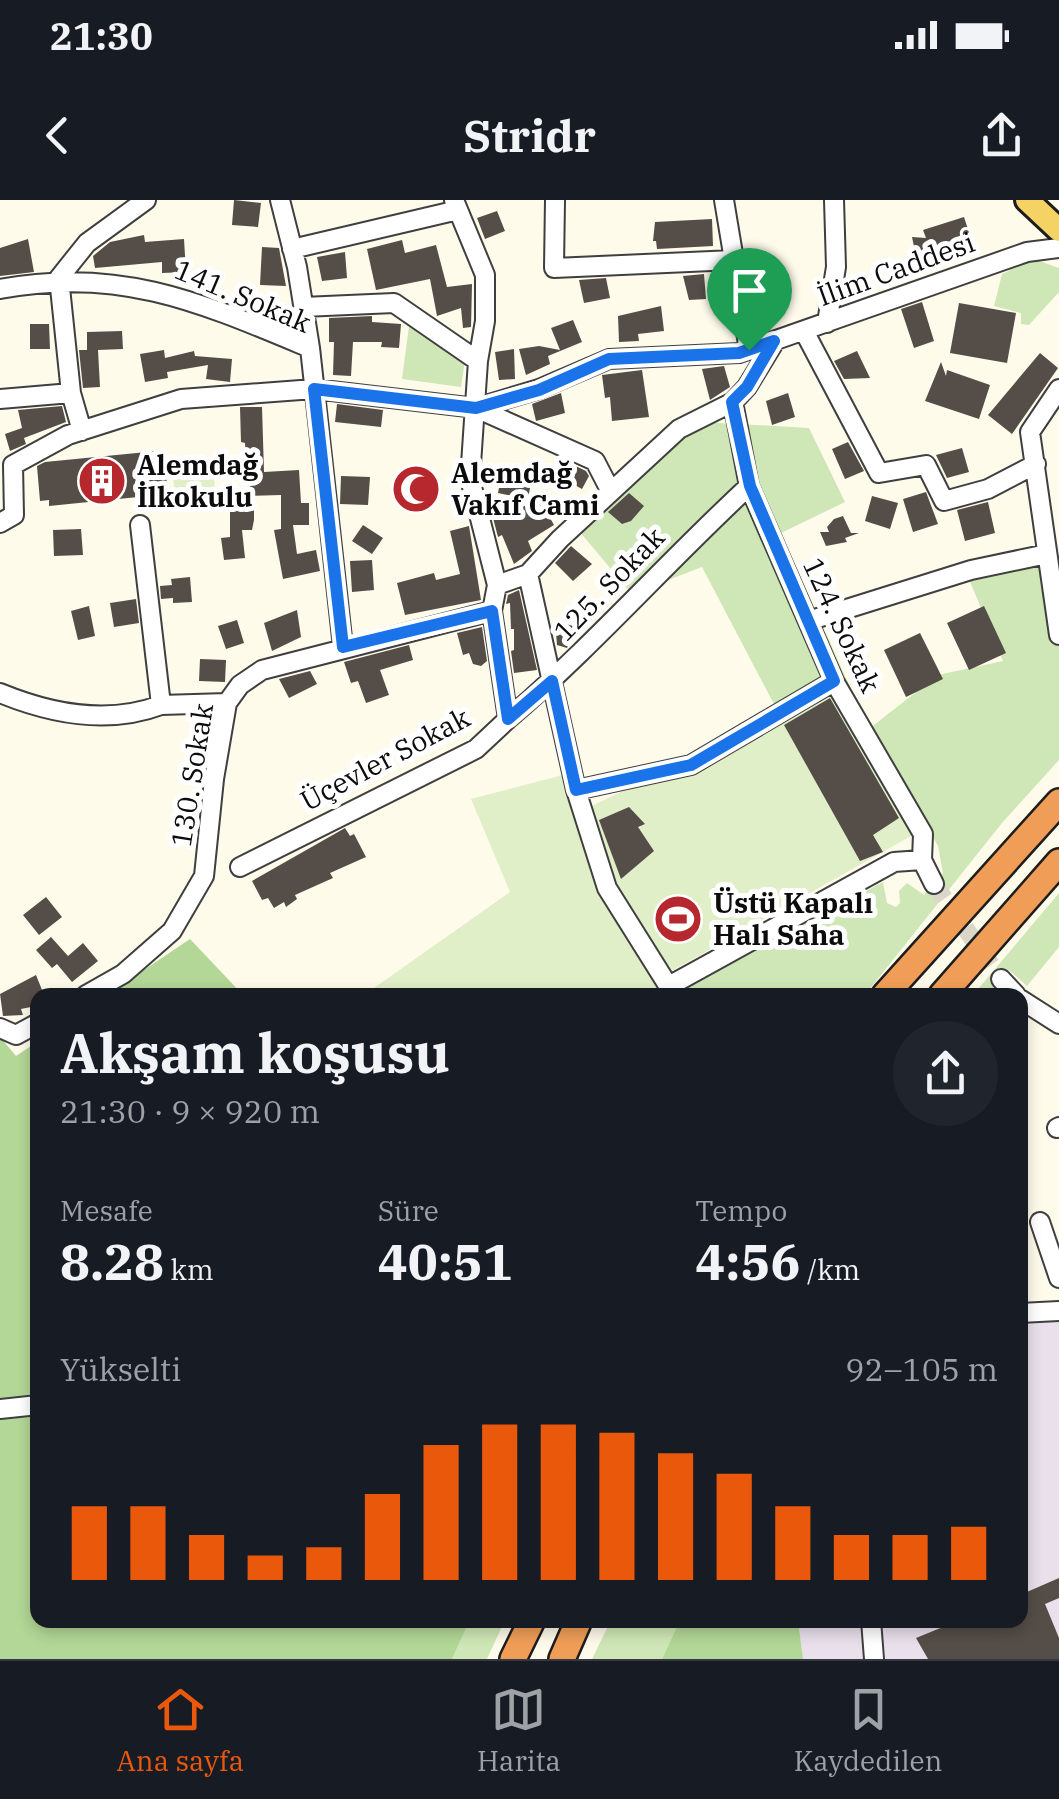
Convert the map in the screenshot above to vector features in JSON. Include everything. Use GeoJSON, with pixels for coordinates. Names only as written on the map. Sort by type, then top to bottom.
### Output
{"type":"FeatureCollection","features":[{"type":"Feature","properties":{"kind":"highway"},"geometry":{"type":"LineString","coordinates":[[891,988],[1059,802]]}},
{"type":"Feature","properties":{"kind":"highway"},"geometry":{"type":"LineString","coordinates":[[948,988],[1059,862]]}},
{"type":"Feature","properties":{"kind":"highway"},"geometry":{"type":"LineString","coordinates":[[513,1659],[528,1628]]}},
{"type":"Feature","properties":{"kind":"highway"},"geometry":{"type":"LineString","coordinates":[[562,1659],[576,1628]]}},
{"type":"Feature","properties":{"kind":"main road"},"geometry":{"type":"LineString","coordinates":[[1027,200],[1057,237]]}},
{"type":"Feature","properties":{"kind":"street"},"geometry":{"type":"LineString","coordinates":[[82,431],[71,393],[57,284],[86,243],[146,200]]}},
{"type":"Feature","properties":{"kind":"street"},"geometry":{"type":"LineString","coordinates":[[280,200],[310,348]]}},
{"type":"Feature","properties":{"kind":"street"},"geometry":{"type":"LineString","coordinates":[[555,200],[554,268],[734,260]]}},
{"type":"Feature","properties":{"kind":"street"},"geometry":{"type":"LineString","coordinates":[[724,200],[749,350]]}},
{"type":"Feature","properties":{"kind":"street"},"geometry":{"type":"LineString","coordinates":[[827,323],[836,268],[834,200]]}},
{"type":"Feature","properties":{"kind":"street"},"geometry":{"type":"LineString","coordinates":[[292,249],[456,205],[485,274],[485,321],[478,361],[470,479],[497,585],[492,611]]}},
{"type":"Feature","properties":{"kind":"street","name":"İlim Caddesi"},"geometry":{"type":"LineString","coordinates":[[0,523],[14,515],[6,465],[82,431],[181,399],[314,389],[476,408],[539,390],[609,359],[749,350],[1027,252],[1057,237]]}},
{"type":"Feature","properties":{"kind":"street","name":"141. Sokak"},"geometry":{"type":"LineString","coordinates":[[0,289],[88,282],[166,292],[310,348],[343,647]]}},
{"type":"Feature","properties":{"kind":"street"},"geometry":{"type":"LineString","coordinates":[[303,307],[394,303],[478,361]]}},
{"type":"Feature","properties":{"kind":"street"},"geometry":{"type":"LineString","coordinates":[[804,331],[879,474],[926,464],[944,501],[988,489],[1036,464]]}},
{"type":"Feature","properties":{"kind":"street"},"geometry":{"type":"LineString","coordinates":[[497,585],[528,574],[610,490],[679,429],[732,402],[747,387],[774,341]]}},
{"type":"Feature","properties":{"kind":"street"},"geometry":{"type":"LineString","coordinates":[[1059,389],[1030,432],[1059,635]]}},
{"type":"Feature","properties":{"kind":"street"},"geometry":{"type":"LineString","coordinates":[[0,398],[71,393]]}},
{"type":"Feature","properties":{"kind":"street","name":"124. Sokak"},"geometry":{"type":"LineString","coordinates":[[732,402],[750,486],[834,681],[923,834],[922,860],[934,884]]}},
{"type":"Feature","properties":{"kind":"street"},"geometry":{"type":"LineString","coordinates":[[476,408],[595,461],[610,490]]}},
{"type":"Feature","properties":{"kind":"street","name":"125. Sokak"},"geometry":{"type":"LineString","coordinates":[[508,719],[552,681],[682,548],[750,486]]}},
{"type":"Feature","properties":{"kind":"street"},"geometry":{"type":"LineString","coordinates":[[140,525],[161,706]]}},
{"type":"Feature","properties":{"kind":"street"},"geometry":{"type":"LineString","coordinates":[[808,621],[971,570],[1046,554]]}},
{"type":"Feature","properties":{"kind":"street"},"geometry":{"type":"LineString","coordinates":[[528,574],[576,790],[607,888],[670,988]]}},
{"type":"Feature","properties":{"kind":"street","name":"130. Sokak"},"geometry":{"type":"LineString","coordinates":[[98,988],[123,974],[172,931],[204,876],[227,703],[240,685],[262,670],[492,611]]}},
{"type":"Feature","properties":{"kind":"street","name":"Üçevler Sokak"},"geometry":{"type":"LineString","coordinates":[[240,868],[312,828],[476,749],[508,719],[492,611]]}},
{"type":"Feature","properties":{"kind":"street"},"geometry":{"type":"LineString","coordinates":[[576,790],[691,765],[834,681]]}},
{"type":"Feature","properties":{"kind":"street"},"geometry":{"type":"LineString","coordinates":[[0,693],[61,714],[124,714],[161,706],[227,703]]}},
{"type":"Feature","properties":{"kind":"street"},"geometry":{"type":"LineString","coordinates":[[677,988],[894,862],[922,860]]}},
{"type":"Feature","properties":{"kind":"street"},"geometry":{"type":"LineString","coordinates":[[1001,979],[1010,988]]}},
{"type":"Feature","properties":{"kind":"street"},"geometry":{"type":"LineString","coordinates":[[1028,1004],[1059,1024]]}},
{"type":"Feature","properties":{"kind":"street"},"geometry":{"type":"LineString","coordinates":[[0,1028],[16,1036],[30,1028]]}},
{"type":"Feature","properties":{"kind":"street"},"geometry":{"type":"LineString","coordinates":[[1040,1222],[1059,1278]]}},
{"type":"Feature","properties":{"kind":"street"},"geometry":{"type":"LineString","coordinates":[[1028,1312],[1059,1311]]}},
{"type":"Feature","properties":{"kind":"street"},"geometry":{"type":"LineString","coordinates":[[0,1409],[30,1405]]}},
{"type":"Feature","properties":{"kind":"street"},"geometry":{"type":"LineString","coordinates":[[872,1628],[874,1659]]}},
{"type":"Feature","properties":{"kind":"shaded area"},"geometry":{"type":"Polygon","coordinates":[[[1059,1317],[1059,1659],[803,1659],[799,1628],[1028,1628],[1028,1320],[1059,1317]]]}},
{"type":"Feature","properties":{"kind":"green space"},"geometry":{"type":"Polygon","coordinates":[[[1031,258],[1059,268],[1059,292],[1029,325],[1021,324],[1021,313],[994,306],[1002,274],[1009,271],[1013,261],[1031,258]]]}},
{"type":"Feature","properties":{"kind":"green space"},"geometry":{"type":"Polygon","coordinates":[[[410,319],[465,360],[461,387],[402,379],[410,319]]]}},
{"type":"Feature","properties":{"kind":"green space"},"geometry":{"type":"Polygon","coordinates":[[[703,422],[809,428],[845,502],[781,533],[845,676],[776,708],[702,567],[632,594],[574,525],[703,422]]]}},
{"type":"Feature","properties":{"kind":"green space"},"geometry":{"type":"Polygon","coordinates":[[[214,473],[215,498],[175,500],[173,476],[214,473]]]}},
{"type":"Feature","properties":{"kind":"green space"},"geometry":{"type":"Polygon","coordinates":[[[1043,555],[1059,616],[1059,760],[1002,823],[871,988],[687,988],[883,882],[887,903],[896,907],[900,903],[899,891],[907,883],[924,895],[943,873],[938,846],[870,728],[938,675],[1003,661],[966,572],[1043,555]]]}},
{"type":"Feature","properties":{"kind":"green space"},"geometry":{"type":"Polygon","coordinates":[[[845,676],[927,827],[668,973],[679,988],[374,988],[510,892],[471,799],[563,775],[577,813],[694,757],[776,708],[845,676]]]}},
{"type":"Feature","properties":{"kind":"green space"},"geometry":{"type":"Polygon","coordinates":[[[1059,893],[1059,947],[1027,986],[1009,970],[995,988],[979,988],[1059,893]]]}},
{"type":"Feature","properties":{"kind":"green space"},"geometry":{"type":"Polygon","coordinates":[[[190,939],[236,988],[117,988],[190,939]]]}},
{"type":"Feature","properties":{"kind":"green space"},"geometry":{"type":"Polygon","coordinates":[[[0,1037],[16,1056],[30,1047],[30,1628],[466,1628],[452,1659],[0,1659],[0,1037]]]}},
{"type":"Feature","properties":{"kind":"green space"},"geometry":{"type":"Polygon","coordinates":[[[466,1628],[501,1628],[487,1659],[452,1659],[466,1628]]]}},
{"type":"Feature","properties":{"kind":"green space"},"geometry":{"type":"Polygon","coordinates":[[[607,1628],[676,1628],[662,1659],[592,1659],[607,1628]]]}},
{"type":"Feature","properties":{"kind":"green space"},"geometry":{"type":"Polygon","coordinates":[[[676,1628],[799,1628],[803,1659],[662,1659],[676,1628]]]}},
{"type":"Feature","properties":{"kind":"building"},"geometry":{"type":"Polygon","coordinates":[[[234,200],[261,203],[258,227],[232,225],[234,200]]]}},
{"type":"Feature","properties":{"kind":"building"},"geometry":{"type":"Polygon","coordinates":[[[497,211],[505,231],[485,239],[477,218],[497,211]]]}},
{"type":"Feature","properties":{"kind":"building"},"geometry":{"type":"Polygon","coordinates":[[[964,217],[974,248],[934,261],[917,261],[912,237],[926,238],[923,230],[964,217]]]}},
{"type":"Feature","properties":{"kind":"building"},"geometry":{"type":"Polygon","coordinates":[[[712,219],[713,246],[657,249],[653,241],[655,222],[712,219]]]}},
{"type":"Feature","properties":{"kind":"building"},"geometry":{"type":"Polygon","coordinates":[[[144,235],[145,242],[184,239],[186,272],[162,273],[162,262],[95,268],[93,256],[110,242],[144,235]]]}},
{"type":"Feature","properties":{"kind":"building"},"geometry":{"type":"Polygon","coordinates":[[[28,239],[34,272],[0,276],[0,248],[28,239]]]}},
{"type":"Feature","properties":{"kind":"building"},"geometry":{"type":"Polygon","coordinates":[[[402,240],[405,253],[436,245],[447,287],[472,284],[471,327],[463,328],[461,308],[437,316],[430,279],[376,290],[367,249],[402,240]]]}},
{"type":"Feature","properties":{"kind":"building"},"geometry":{"type":"Polygon","coordinates":[[[262,247],[279,248],[286,286],[260,285],[262,247]]]}},
{"type":"Feature","properties":{"kind":"building"},"geometry":{"type":"Polygon","coordinates":[[[345,252],[347,278],[322,281],[317,257],[345,252]]]}},
{"type":"Feature","properties":{"kind":"building"},"geometry":{"type":"Polygon","coordinates":[[[704,274],[706,299],[689,300],[683,276],[704,274]]]}},
{"type":"Feature","properties":{"kind":"building"},"geometry":{"type":"Polygon","coordinates":[[[606,278],[610,298],[584,303],[579,280],[606,278]]]}},
{"type":"Feature","properties":{"kind":"building"},"geometry":{"type":"Polygon","coordinates":[[[922,302],[934,341],[914,348],[901,309],[922,302]]]}},
{"type":"Feature","properties":{"kind":"building"},"geometry":{"type":"Polygon","coordinates":[[[959,303],[1016,313],[1007,363],[950,353],[959,303]]]}},
{"type":"Feature","properties":{"kind":"building"},"geometry":{"type":"Polygon","coordinates":[[[661,306],[664,331],[638,334],[639,341],[619,342],[618,316],[661,306]]]}},
{"type":"Feature","properties":{"kind":"building"},"geometry":{"type":"Polygon","coordinates":[[[372,316],[372,322],[401,324],[399,348],[381,347],[382,342],[353,342],[351,376],[333,375],[334,342],[329,342],[329,318],[372,316]]]}},
{"type":"Feature","properties":{"kind":"building"},"geometry":{"type":"Polygon","coordinates":[[[573,320],[582,342],[548,356],[550,364],[526,375],[519,349],[539,346],[560,350],[551,328],[573,320]]]}},
{"type":"Feature","properties":{"kind":"building"},"geometry":{"type":"Polygon","coordinates":[[[30,324],[49,324],[50,349],[30,349],[30,324]]]}},
{"type":"Feature","properties":{"kind":"building"},"geometry":{"type":"Polygon","coordinates":[[[122,331],[123,349],[98,350],[100,387],[83,388],[79,350],[87,350],[87,332],[122,331]]]}},
{"type":"Feature","properties":{"kind":"building"},"geometry":{"type":"Polygon","coordinates":[[[514,349],[515,379],[499,380],[495,352],[514,349]]]}},
{"type":"Feature","properties":{"kind":"building"},"geometry":{"type":"Polygon","coordinates":[[[164,350],[165,358],[194,351],[195,356],[232,359],[230,382],[206,379],[208,365],[167,372],[168,378],[145,382],[140,354],[164,350]]]}},
{"type":"Feature","properties":{"kind":"building"},"geometry":{"type":"Polygon","coordinates":[[[857,351],[870,378],[844,379],[834,361],[857,351]]]}},
{"type":"Feature","properties":{"kind":"building"},"geometry":{"type":"Polygon","coordinates":[[[1040,353],[1058,368],[1012,434],[988,415],[1040,353]]]}},
{"type":"Feature","properties":{"kind":"building"},"geometry":{"type":"Polygon","coordinates":[[[941,362],[946,376],[947,370],[990,385],[979,419],[925,401],[941,362]]]}},
{"type":"Feature","properties":{"kind":"building"},"geometry":{"type":"Polygon","coordinates":[[[724,366],[730,387],[710,400],[702,369],[724,366]]]}},
{"type":"Feature","properties":{"kind":"building"},"geometry":{"type":"Polygon","coordinates":[[[642,370],[649,417],[612,421],[610,397],[605,398],[602,375],[642,370]]]}},
{"type":"Feature","properties":{"kind":"building"},"geometry":{"type":"Polygon","coordinates":[[[561,393],[565,413],[536,421],[532,404],[561,393]]]}},
{"type":"Feature","properties":{"kind":"building"},"geometry":{"type":"Polygon","coordinates":[[[788,393],[795,417],[772,425],[766,401],[788,393]]]}},
{"type":"Feature","properties":{"kind":"building"},"geometry":{"type":"Polygon","coordinates":[[[337,404],[383,410],[381,427],[335,422],[337,404]]]}},
{"type":"Feature","properties":{"kind":"building"},"geometry":{"type":"Polygon","coordinates":[[[62,406],[66,422],[24,438],[26,444],[10,451],[5,434],[22,428],[18,410],[62,406]]]}},
{"type":"Feature","properties":{"kind":"building"},"geometry":{"type":"Polygon","coordinates":[[[240,407],[262,407],[264,472],[299,470],[301,503],[309,503],[309,525],[293,525],[297,554],[316,550],[320,571],[283,579],[274,530],[281,529],[281,495],[250,496],[250,459],[246,459],[245,443],[241,442],[240,407]]]}},
{"type":"Feature","properties":{"kind":"building"},"geometry":{"type":"Polygon","coordinates":[[[848,442],[864,471],[845,479],[832,449],[848,442]]]}},
{"type":"Feature","properties":{"kind":"building"},"geometry":{"type":"Polygon","coordinates":[[[962,448],[969,472],[947,478],[936,455],[962,448]]]}},
{"type":"Feature","properties":{"kind":"building","name":"Alemdağ İlkokulu"},"geometry":{"type":"Polygon","coordinates":[[[157,451],[158,467],[165,466],[168,494],[49,506],[49,500],[40,501],[37,466],[45,462],[157,451]]]}},
{"type":"Feature","properties":{"kind":"building"},"geometry":{"type":"Polygon","coordinates":[[[565,461],[586,471],[589,476],[582,489],[558,476],[565,461]]]}},
{"type":"Feature","properties":{"kind":"building","name":"Alemdağ Vakıf Cami"},"geometry":{"type":"Polygon","coordinates":[[[416,466],[435,475],[417,513],[398,504],[416,466]]]}},
{"type":"Feature","properties":{"kind":"building"},"geometry":{"type":"Polygon","coordinates":[[[502,472],[532,477],[528,499],[498,493],[502,472]]]}},
{"type":"Feature","properties":{"kind":"building"},"geometry":{"type":"Polygon","coordinates":[[[341,476],[370,477],[368,505],[340,504],[341,476]]]}},
{"type":"Feature","properties":{"kind":"building"},"geometry":{"type":"Polygon","coordinates":[[[926,492],[938,524],[913,532],[903,499],[926,492]]]}},
{"type":"Feature","properties":{"kind":"building"},"geometry":{"type":"Polygon","coordinates":[[[629,493],[644,506],[631,521],[622,524],[608,512],[629,493]]]}},
{"type":"Feature","properties":{"kind":"building"},"geometry":{"type":"Polygon","coordinates":[[[872,496],[898,503],[890,529],[865,521],[872,496]]]}},
{"type":"Feature","properties":{"kind":"building"},"geometry":{"type":"Polygon","coordinates":[[[230,500],[254,500],[254,520],[252,530],[242,530],[245,558],[224,560],[221,538],[230,537],[230,500]]]}},
{"type":"Feature","properties":{"kind":"building"},"geometry":{"type":"Polygon","coordinates":[[[540,500],[554,525],[528,541],[532,551],[514,564],[502,535],[498,537],[493,518],[540,500]]]}},
{"type":"Feature","properties":{"kind":"building"},"geometry":{"type":"Polygon","coordinates":[[[988,502],[995,533],[965,541],[957,510],[988,502]]]}},
{"type":"Feature","properties":{"kind":"building"},"geometry":{"type":"Polygon","coordinates":[[[843,516],[851,533],[859,533],[845,538],[847,542],[826,546],[820,532],[829,532],[827,527],[834,519],[843,516]]]}},
{"type":"Feature","properties":{"kind":"building"},"geometry":{"type":"Polygon","coordinates":[[[363,525],[383,538],[372,554],[352,541],[363,525]]]}},
{"type":"Feature","properties":{"kind":"building"},"geometry":{"type":"Polygon","coordinates":[[[469,526],[481,600],[405,615],[397,583],[434,573],[436,580],[460,574],[450,531],[469,526]]]}},
{"type":"Feature","properties":{"kind":"building"},"geometry":{"type":"Polygon","coordinates":[[[81,529],[83,555],[54,556],[53,530],[81,529]]]}},
{"type":"Feature","properties":{"kind":"building"},"geometry":{"type":"Polygon","coordinates":[[[571,546],[592,564],[573,581],[555,563],[571,546]]]}},
{"type":"Feature","properties":{"kind":"building"},"geometry":{"type":"Polygon","coordinates":[[[372,560],[374,590],[352,592],[350,561],[372,560]]]}},
{"type":"Feature","properties":{"kind":"building"},"geometry":{"type":"Polygon","coordinates":[[[190,577],[192,602],[161,599],[160,586],[172,585],[171,579],[190,577]]]}},
{"type":"Feature","properties":{"kind":"building"},"geometry":{"type":"Polygon","coordinates":[[[519,590],[537,670],[514,673],[514,629],[510,603],[506,604],[508,595],[519,590]]]}},
{"type":"Feature","properties":{"kind":"building"},"geometry":{"type":"Polygon","coordinates":[[[136,599],[139,623],[114,627],[110,603],[136,599]]]}},
{"type":"Feature","properties":{"kind":"building"},"geometry":{"type":"Polygon","coordinates":[[[89,606],[95,636],[78,640],[71,611],[89,606]]]}},
{"type":"Feature","properties":{"kind":"building"},"geometry":{"type":"Polygon","coordinates":[[[984,606],[1006,653],[969,670],[947,623],[984,606]]]}},
{"type":"Feature","properties":{"kind":"building"},"geometry":{"type":"Polygon","coordinates":[[[297,610],[301,637],[272,651],[264,623],[297,610]]]}},
{"type":"Feature","properties":{"kind":"building"},"geometry":{"type":"Polygon","coordinates":[[[237,620],[244,643],[226,649],[218,626],[237,620]]]}},
{"type":"Feature","properties":{"kind":"building"},"geometry":{"type":"Polygon","coordinates":[[[555,621],[577,627],[567,648],[557,645],[555,621]]]}},
{"type":"Feature","properties":{"kind":"building"},"geometry":{"type":"Polygon","coordinates":[[[482,627],[487,661],[481,666],[473,664],[469,653],[463,655],[457,633],[482,627]]]}},
{"type":"Feature","properties":{"kind":"building"},"geometry":{"type":"Polygon","coordinates":[[[920,633],[943,679],[906,697],[884,650],[920,633]]]}},
{"type":"Feature","properties":{"kind":"building"},"geometry":{"type":"Polygon","coordinates":[[[409,645],[413,660],[380,670],[389,695],[366,703],[358,681],[351,683],[344,662],[409,645]]]}},
{"type":"Feature","properties":{"kind":"building"},"geometry":{"type":"Polygon","coordinates":[[[200,659],[226,660],[225,682],[199,681],[200,659]]]}},
{"type":"Feature","properties":{"kind":"building"},"geometry":{"type":"Polygon","coordinates":[[[310,671],[317,684],[289,698],[279,679],[310,671]]]}},
{"type":"Feature","properties":{"kind":"building"},"geometry":{"type":"Polygon","coordinates":[[[830,698],[899,818],[873,835],[883,852],[860,861],[784,725],[830,698]]]}},
{"type":"Feature","properties":{"kind":"building"},"geometry":{"type":"Polygon","coordinates":[[[629,807],[645,824],[638,827],[654,851],[621,879],[599,820],[629,807]]]}},
{"type":"Feature","properties":{"kind":"building"},"geometry":{"type":"Polygon","coordinates":[[[345,828],[350,836],[354,834],[366,857],[330,873],[333,878],[295,895],[297,899],[286,907],[284,902],[274,908],[268,898],[262,900],[252,881],[345,828]]]}},
{"type":"Feature","properties":{"kind":"building"},"geometry":{"type":"Polygon","coordinates":[[[46,897],[62,917],[39,935],[23,915],[46,897]]]}},
{"type":"Feature","properties":{"kind":"building"},"geometry":{"type":"Polygon","coordinates":[[[51,937],[68,956],[83,943],[98,961],[72,982],[57,964],[52,968],[36,950],[51,937]]]}},
{"type":"Feature","properties":{"kind":"building"},"geometry":{"type":"Polygon","coordinates":[[[36,975],[41,988],[30,988],[30,1007],[21,1009],[23,1015],[3,1016],[0,994],[36,975]]]}},
{"type":"Feature","properties":{"kind":"building"},"geometry":{"type":"Polygon","coordinates":[[[1059,1578],[1059,1598],[1045,1604],[1059,1638],[1059,1659],[928,1659],[916,1638],[940,1628],[1028,1628],[1028,1592],[1059,1578]]]}},
{"type":"Feature","properties":{"kind":"tunnel"},"geometry":{"type":"LineString","coordinates":[[934,884],[1001,979]]}},
{"type":"Feature","properties":{"kind":"place","name":"Alemdağ İlkokulu"},"geometry":{"type":"Point","coordinates":[102,481]}},
{"type":"Feature","properties":{"kind":"place","name":"Alemdağ Vakıf Cami"},"geometry":{"type":"Point","coordinates":[416,489]}},
{"type":"Feature","properties":{"kind":"place","name":"Üstü Kapalı Halı Saha"},"geometry":{"type":"Point","coordinates":[678,919]}},
{"type":"Feature","properties":{"kind":"route"},"geometry":{"type":"LineString","coordinates":[[774,341],[747,387],[732,402],[750,486],[834,681],[691,765],[576,790],[552,681],[508,719],[492,611],[343,647],[314,389],[476,408],[539,390],[609,359],[749,350],[774,341]]}}]}
